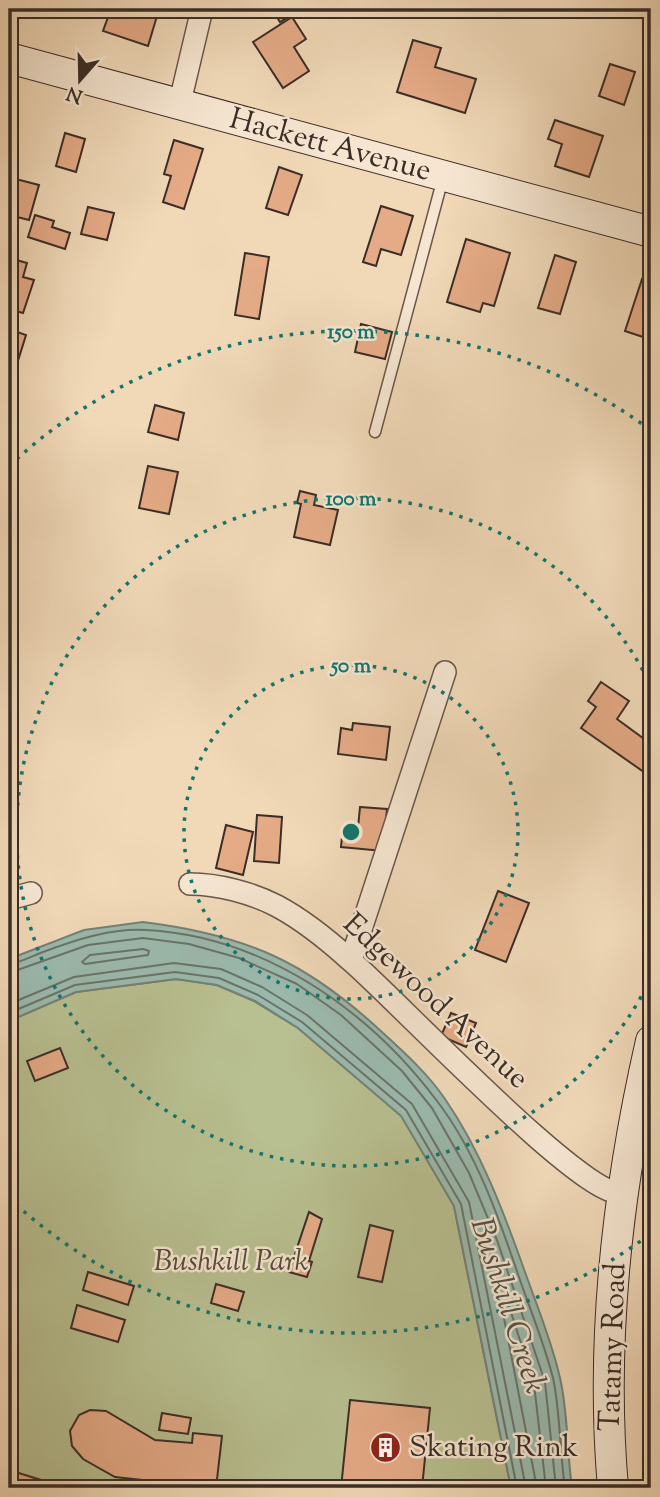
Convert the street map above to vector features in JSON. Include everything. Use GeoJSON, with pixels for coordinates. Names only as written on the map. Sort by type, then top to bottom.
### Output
{"type":"FeatureCollection","features":[{"type":"Feature","properties":{"kind":"main road","name":"Hackett Avenue"},"geometry":{"type":"LineString","coordinates":[[9,58],[179,107],[444,175],[651,232]]}},
{"type":"Feature","properties":{"kind":"main road","name":"Tatamy Road"},"geometry":{"type":"LineString","coordinates":[[613,1488],[610,1355],[622,1193],[651,1041]]}},
{"type":"Feature","properties":{"kind":"street"},"geometry":{"type":"LineString","coordinates":[[179,107],[202,9]]}},
{"type":"Feature","properties":{"kind":"street"},"geometry":{"type":"LineString","coordinates":[[351,960],[445,672]]}},
{"type":"Feature","properties":{"kind":"street","name":"Edgewood Avenue"},"geometry":{"type":"LineString","coordinates":[[190,884],[212,884],[276,906],[351,960],[538,1139],[597,1186],[614,1195],[622,1193]]}},
{"type":"Feature","properties":{"kind":"street"},"geometry":{"type":"LineString","coordinates":[[9,899],[31,893]]}},
{"type":"Feature","properties":{"kind":"lane"},"geometry":{"type":"LineString","coordinates":[[375,432],[444,175]]}},
{"type":"Feature","properties":{"kind":"green space","name":"Bushkill Park"},"geometry":{"type":"Polygon","coordinates":[[[176,979],[217,985],[254,1001],[298,1028],[402,1116],[454,1206],[511,1488],[9,1488],[9,1021],[76,992],[176,979]]]}},
{"type":"Feature","properties":{"kind":"water","name":"Bushkill Creek"},"geometry":{"type":"Polygon","coordinates":[[[143,922],[214,935],[245,944],[301,970],[355,1008],[408,1056],[438,1090],[470,1140],[491,1183],[549,1338],[563,1391],[572,1488],[511,1488],[454,1206],[401,1116],[298,1028],[255,1001],[217,985],[176,979],[76,992],[9,1021],[9,959],[84,930],[143,922]]]}},
{"type":"Feature","properties":{"kind":"building"},"geometry":{"type":"Polygon","coordinates":[[[111,9],[144,9],[143,12],[157,16],[148,46],[103,31],[111,9]]]}},
{"type":"Feature","properties":{"kind":"building"},"geometry":{"type":"Polygon","coordinates":[[[272,9],[301,9],[280,22],[272,9]]]}},
{"type":"Feature","properties":{"kind":"building"},"geometry":{"type":"Polygon","coordinates":[[[292,17],[306,39],[294,47],[309,71],[283,88],[253,42],[292,17]]]}},
{"type":"Feature","properties":{"kind":"building"},"geometry":{"type":"Polygon","coordinates":[[[413,40],[441,48],[435,67],[476,79],[465,113],[397,92],[413,40]]]}},
{"type":"Feature","properties":{"kind":"building"},"geometry":{"type":"Polygon","coordinates":[[[610,64],[635,72],[624,105],[599,96],[610,64]]]}},
{"type":"Feature","properties":{"kind":"building"},"geometry":{"type":"Polygon","coordinates":[[[555,120],[603,136],[589,177],[555,166],[562,144],[548,139],[555,120]]]}},
{"type":"Feature","properties":{"kind":"building"},"geometry":{"type":"Polygon","coordinates":[[[65,133],[85,139],[76,172],[56,166],[65,133]]]}},
{"type":"Feature","properties":{"kind":"building"},"geometry":{"type":"Polygon","coordinates":[[[174,140],[203,149],[184,209],[163,202],[171,176],[164,174],[174,140]]]}},
{"type":"Feature","properties":{"kind":"building"},"geometry":{"type":"Polygon","coordinates":[[[279,167],[302,175],[288,215],[266,208],[279,167]]]}},
{"type":"Feature","properties":{"kind":"building"},"geometry":{"type":"Polygon","coordinates":[[[12,178],[39,185],[29,220],[9,215],[12,178]]]}},
{"type":"Feature","properties":{"kind":"building"},"geometry":{"type":"Polygon","coordinates":[[[381,206],[413,216],[401,255],[381,249],[376,266],[363,262],[381,206]]]}},
{"type":"Feature","properties":{"kind":"building"},"geometry":{"type":"Polygon","coordinates":[[[88,207],[114,213],[107,240],[81,234],[88,207]]]}},
{"type":"Feature","properties":{"kind":"building"},"geometry":{"type":"Polygon","coordinates":[[[35,215],[54,221],[52,227],[70,233],[65,249],[28,237],[35,215]]]}},
{"type":"Feature","properties":{"kind":"building"},"geometry":{"type":"Polygon","coordinates":[[[466,239],[510,253],[494,306],[483,303],[480,312],[447,302],[466,239]]]}},
{"type":"Feature","properties":{"kind":"building"},"geometry":{"type":"Polygon","coordinates":[[[245,253],[269,257],[259,319],[235,315],[245,253]]]}},
{"type":"Feature","properties":{"kind":"building"},"geometry":{"type":"Polygon","coordinates":[[[555,255],[576,262],[560,314],[538,308],[555,255]]]}},
{"type":"Feature","properties":{"kind":"building"},"geometry":{"type":"Polygon","coordinates":[[[9,258],[27,263],[23,277],[34,280],[23,313],[9,309],[9,258]]]}},
{"type":"Feature","properties":{"kind":"building"},"geometry":{"type":"Polygon","coordinates":[[[642,279],[651,282],[651,323],[646,338],[625,331],[642,279]]]}},
{"type":"Feature","properties":{"kind":"building"},"geometry":{"type":"Polygon","coordinates":[[[361,324],[392,332],[385,359],[355,352],[361,324]]]}},
{"type":"Feature","properties":{"kind":"building"},"geometry":{"type":"Polygon","coordinates":[[[9,329],[26,335],[11,383],[9,382],[9,329]]]}},
{"type":"Feature","properties":{"kind":"building"},"geometry":{"type":"Polygon","coordinates":[[[155,405],[184,413],[178,440],[148,432],[155,405]]]}},
{"type":"Feature","properties":{"kind":"building"},"geometry":{"type":"Polygon","coordinates":[[[148,466],[178,472],[169,514],[139,508],[148,466]]]}},
{"type":"Feature","properties":{"kind":"building"},"geometry":{"type":"Polygon","coordinates":[[[300,491],[316,495],[314,505],[338,510],[330,545],[294,537],[301,504],[297,503],[300,491]]]}},
{"type":"Feature","properties":{"kind":"building"},"geometry":{"type":"Polygon","coordinates":[[[601,682],[629,701],[617,719],[651,744],[651,777],[581,728],[596,707],[588,701],[601,682]]]}},
{"type":"Feature","properties":{"kind":"building"},"geometry":{"type":"Polygon","coordinates":[[[353,723],[390,727],[386,760],[338,754],[341,728],[352,730],[353,723]]]}},
{"type":"Feature","properties":{"kind":"building"},"geometry":{"type":"Polygon","coordinates":[[[360,807],[387,809],[383,851],[341,847],[343,826],[358,828],[360,807]]]}},
{"type":"Feature","properties":{"kind":"building"},"geometry":{"type":"Polygon","coordinates":[[[257,815],[282,817],[279,863],[254,861],[257,815]]]}},
{"type":"Feature","properties":{"kind":"building"},"geometry":{"type":"Polygon","coordinates":[[[226,825],[253,832],[243,875],[216,868],[226,825]]]}},
{"type":"Feature","properties":{"kind":"building"},"geometry":{"type":"Polygon","coordinates":[[[498,891],[529,903],[506,962],[475,950],[498,891]]]}},
{"type":"Feature","properties":{"kind":"building"},"geometry":{"type":"Polygon","coordinates":[[[451,1013],[476,1023],[466,1047],[441,1036],[451,1013]]]}},
{"type":"Feature","properties":{"kind":"building"},"geometry":{"type":"Polygon","coordinates":[[[60,1048],[68,1068],[35,1081],[27,1061],[60,1048]]]}},
{"type":"Feature","properties":{"kind":"building"},"geometry":{"type":"Polygon","coordinates":[[[309,1212],[322,1219],[307,1277],[289,1272],[309,1212]]]}},
{"type":"Feature","properties":{"kind":"building"},"geometry":{"type":"Polygon","coordinates":[[[370,1225],[393,1231],[382,1282],[358,1277],[370,1225]]]}},
{"type":"Feature","properties":{"kind":"building"},"geometry":{"type":"Polygon","coordinates":[[[88,1272],[134,1286],[128,1305],[83,1290],[88,1272]]]}},
{"type":"Feature","properties":{"kind":"building"},"geometry":{"type":"Polygon","coordinates":[[[216,1284],[244,1292],[238,1311],[211,1303],[216,1284]]]}},
{"type":"Feature","properties":{"kind":"building"},"geometry":{"type":"Polygon","coordinates":[[[77,1305],[125,1320],[118,1342],[71,1328],[77,1305]]]}},
{"type":"Feature","properties":{"kind":"building","name":"Skating Rink"},"geometry":{"type":"Polygon","coordinates":[[[350,1400],[430,1408],[422,1488],[341,1488],[350,1400]]]}},
{"type":"Feature","properties":{"kind":"building"},"geometry":{"type":"Polygon","coordinates":[[[90,1410],[106,1411],[155,1440],[192,1443],[193,1433],[222,1436],[216,1488],[115,1477],[83,1459],[72,1446],[70,1431],[79,1415],[90,1410]]]}},
{"type":"Feature","properties":{"kind":"building"},"geometry":{"type":"Polygon","coordinates":[[[162,1413],[191,1418],[188,1434],[159,1430],[162,1413]]]}},
{"type":"Feature","properties":{"kind":"building"},"geometry":{"type":"Polygon","coordinates":[[[9,1470],[54,1484],[53,1488],[9,1488],[9,1470]]]}},
{"type":"Feature","properties":{"kind":"place","name":"Skating Rink"},"geometry":{"type":"Point","coordinates":[386,1448]}}]}
